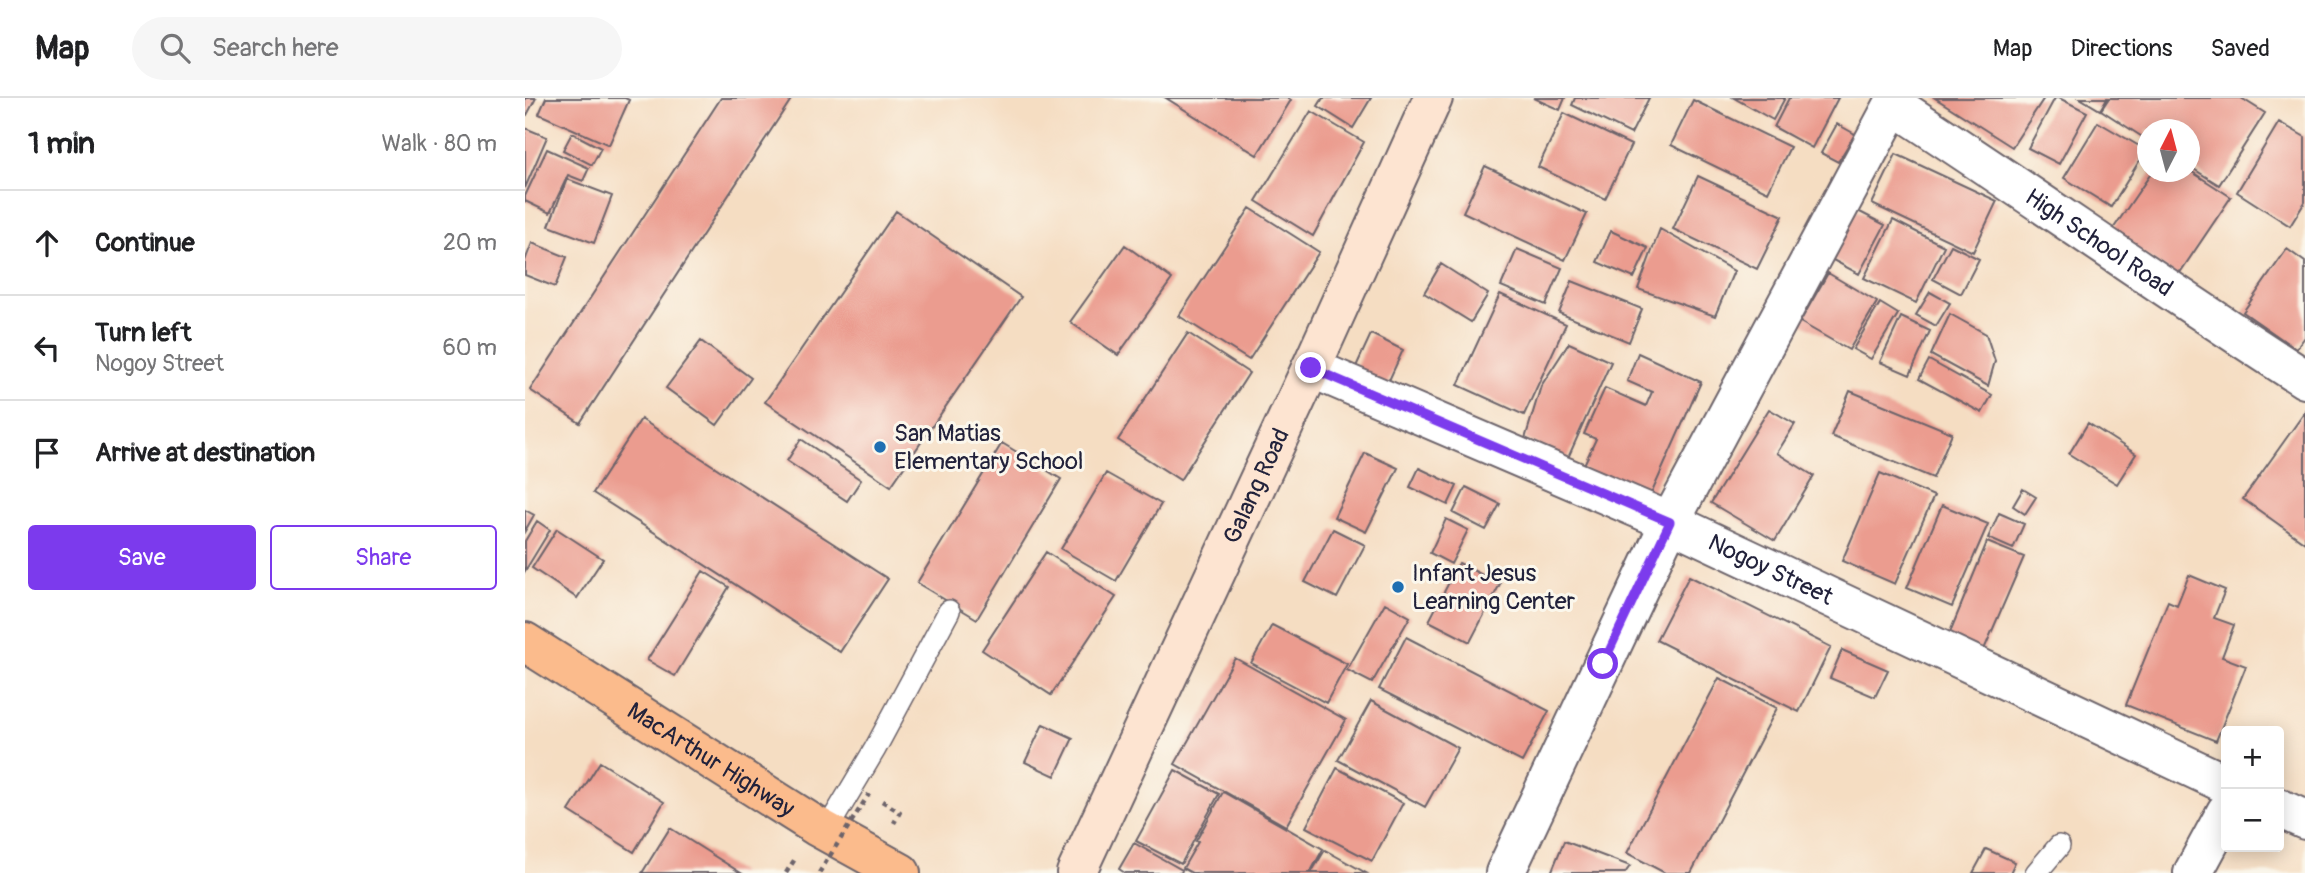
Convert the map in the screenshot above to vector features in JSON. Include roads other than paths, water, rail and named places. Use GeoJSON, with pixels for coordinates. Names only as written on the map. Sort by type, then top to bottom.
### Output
{"type":"FeatureCollection","features":[{"type":"Feature","properties":{"kind":"highway","name":"MacArthur Highway"},"geometry":{"type":"LineString","coordinates":[[525,642],[826,831],[901,873]]}},
{"type":"Feature","properties":{"kind":"street","name":"Galang Road"},"geometry":{"type":"LineString","coordinates":[[1076,873],[1311,368],[1433,98]]}},
{"type":"Feature","properties":{"kind":"street","name":"High School Road"},"geometry":{"type":"LineString","coordinates":[[1895,101],[2203,314],[2305,379]]}},
{"type":"Feature","properties":{"kind":"street"},"geometry":{"type":"LineString","coordinates":[[1504,873],[1670,522],[1895,101]]}},
{"type":"Feature","properties":{"kind":"street","name":"Nogoy Street"},"geometry":{"type":"LineString","coordinates":[[1311,368],[1670,522],[2221,782]]}},
{"type":"Feature","properties":{"kind":"street"},"geometry":{"type":"LineString","coordinates":[[2284,810],[2305,820]]}},
{"type":"Feature","properties":{"kind":"street"},"geometry":{"type":"LineString","coordinates":[[2193,873],[2221,820]]}},
{"type":"Feature","properties":{"kind":"lane"},"geometry":{"type":"LineString","coordinates":[[826,831],[875,750],[949,611]]}},
{"type":"Feature","properties":{"kind":"lane"},"geometry":{"type":"LineString","coordinates":[[2036,873],[2059,846]]}},
{"type":"Feature","properties":{"kind":"place","name":"San Matias Elementary School"},"geometry":{"type":"Point","coordinates":[880,447]}},
{"type":"Feature","properties":{"kind":"place","name":"Infant Jesus Learning Center"},"geometry":{"type":"Point","coordinates":[1398,587]}}]}
